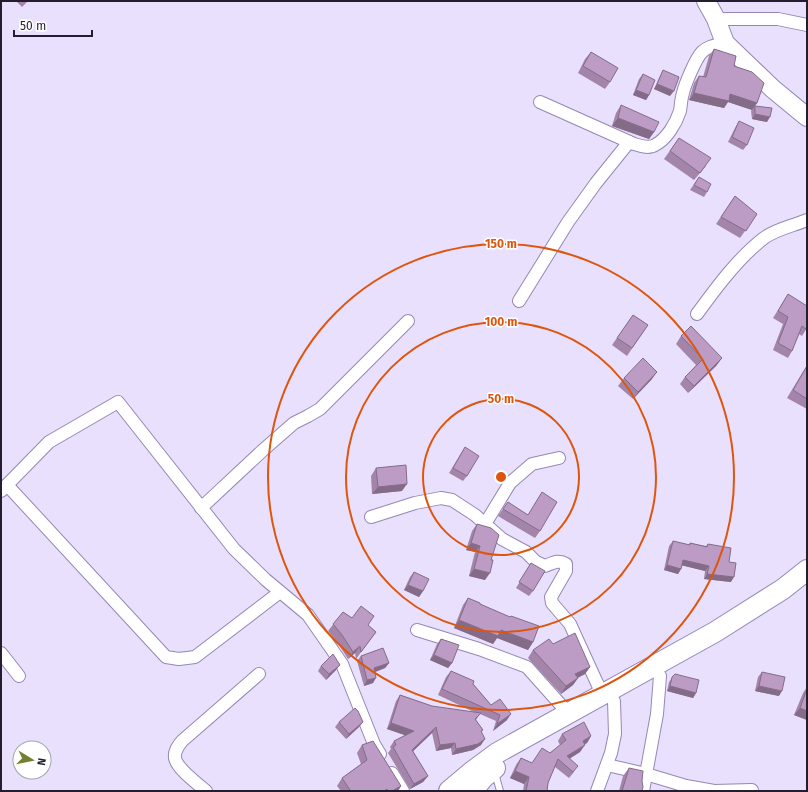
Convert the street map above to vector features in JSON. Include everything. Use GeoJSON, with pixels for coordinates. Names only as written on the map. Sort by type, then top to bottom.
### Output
{"type":"FeatureCollection","features":[{"type":"Feature","properties":{"kind":"main road"},"geometry":{"type":"LineString","coordinates":[[473,791],[483,778],[507,760],[783,590],[807,570]]}},
{"type":"Feature","properties":{"kind":"main road"},"geometry":{"type":"LineString","coordinates":[[449,791],[497,753],[568,713],[660,676],[766,614],[807,585]]}},
{"type":"Feature","properties":{"kind":"street"},"geometry":{"type":"LineString","coordinates":[[706,1],[716,19],[725,43],[773,89],[807,117]]}},
{"type":"Feature","properties":{"kind":"street"},"geometry":{"type":"LineString","coordinates":[[716,19],[778,19],[807,25]]}},
{"type":"Feature","properties":{"kind":"street"},"geometry":{"type":"LineString","coordinates":[[540,102],[629,142],[646,147],[655,145],[666,136],[676,121],[680,110],[682,93],[696,61],[702,52],[711,46],[725,43]]}},
{"type":"Feature","properties":{"kind":"street"},"geometry":{"type":"LineString","coordinates":[[519,301],[572,216],[629,142]]}},
{"type":"Feature","properties":{"kind":"street"},"geometry":{"type":"LineString","coordinates":[[697,314],[720,283],[765,238],[781,229],[807,220]]}},
{"type":"Feature","properties":{"kind":"street"},"geometry":{"type":"LineString","coordinates":[[202,508],[294,422],[320,409],[408,321]]}},
{"type":"Feature","properties":{"kind":"street"},"geometry":{"type":"LineString","coordinates":[[280,592],[195,657],[179,659],[166,657],[4,488],[49,442],[118,402],[234,549],[280,592],[308,615],[342,664],[374,744],[403,791]]}},
{"type":"Feature","properties":{"kind":"street"},"geometry":{"type":"LineString","coordinates":[[485,524],[510,483],[532,464],[559,458]]}},
{"type":"Feature","properties":{"kind":"street"},"geometry":{"type":"LineString","coordinates":[[371,517],[415,503],[441,498],[452,500],[475,515],[502,539],[526,552],[536,562],[545,566],[556,561],[562,561],[566,564],[566,571],[551,597],[552,603],[570,624],[608,698],[615,734],[611,753],[597,791]]}},
{"type":"Feature","properties":{"kind":"street"},"geometry":{"type":"LineString","coordinates":[[417,630],[479,649],[527,667],[568,713]]}},
{"type":"Feature","properties":{"kind":"street"},"geometry":{"type":"LineString","coordinates":[[1,653],[19,676]]}},
{"type":"Feature","properties":{"kind":"street"},"geometry":{"type":"LineString","coordinates":[[206,791],[181,769],[175,759],[176,750],[182,741],[259,674]]}},
{"type":"Feature","properties":{"kind":"street"},"geometry":{"type":"LineString","coordinates":[[643,791],[657,714],[660,676]]}},
{"type":"Feature","properties":{"kind":"street"},"geometry":{"type":"LineString","coordinates":[[607,764],[686,786],[714,791],[752,790]]}},
{"type":"Feature","properties":{"kind":"lane"},"geometry":{"type":"LineString","coordinates":[[494,770],[500,791]]}},
{"type":"Feature","properties":{"kind":"building"},"geometry":{"type":"Polygon","coordinates":[[[714,49],[736,56],[734,66],[752,72],[764,83],[757,103],[730,94],[729,101],[694,93],[699,76],[706,77],[714,49]]]}},
{"type":"Feature","properties":{"kind":"building"},"geometry":{"type":"Polygon","coordinates":[[[591,52],[618,68],[610,82],[583,66],[591,52]]]}},
{"type":"Feature","properties":{"kind":"building"},"geometry":{"type":"Polygon","coordinates":[[[663,70],[679,77],[674,91],[657,84],[663,70]]]}},
{"type":"Feature","properties":{"kind":"building"},"geometry":{"type":"Polygon","coordinates":[[[643,74],[655,80],[649,95],[636,90],[643,74]]]}},
{"type":"Feature","properties":{"kind":"building"},"geometry":{"type":"Polygon","coordinates":[[[621,105],[659,122],[654,132],[618,118],[621,105]]]}},
{"type":"Feature","properties":{"kind":"building"},"geometry":{"type":"Polygon","coordinates":[[[755,106],[772,108],[770,117],[755,114],[755,106]]]}},
{"type":"Feature","properties":{"kind":"building"},"geometry":{"type":"Polygon","coordinates":[[[739,121],[754,128],[747,145],[732,137],[739,121]]]}},
{"type":"Feature","properties":{"kind":"building"},"geometry":{"type":"Polygon","coordinates":[[[679,138],[711,158],[700,173],[670,151],[679,138]]]}},
{"type":"Feature","properties":{"kind":"building"},"geometry":{"type":"Polygon","coordinates":[[[699,177],[711,184],[707,192],[694,185],[699,177]]]}},
{"type":"Feature","properties":{"kind":"building"},"geometry":{"type":"Polygon","coordinates":[[[735,196],[757,214],[746,231],[721,217],[735,196]]]}},
{"type":"Feature","properties":{"kind":"building"},"geometry":{"type":"Polygon","coordinates":[[[788,294],[807,306],[807,328],[806,329],[802,326],[792,351],[778,343],[788,317],[778,311],[788,294]]]}},
{"type":"Feature","properties":{"kind":"building"},"geometry":{"type":"Polygon","coordinates":[[[633,315],[648,325],[632,348],[617,338],[633,315]]]}},
{"type":"Feature","properties":{"kind":"building"},"geometry":{"type":"Polygon","coordinates":[[[691,326],[722,358],[694,386],[685,377],[703,359],[681,336],[691,326]]]}},
{"type":"Feature","properties":{"kind":"building"},"geometry":{"type":"Polygon","coordinates":[[[643,358],[657,372],[638,392],[624,378],[643,358]]]}},
{"type":"Feature","properties":{"kind":"building"},"geometry":{"type":"Polygon","coordinates":[[[807,366],[807,399],[793,390],[807,366]]]}},
{"type":"Feature","properties":{"kind":"building"},"geometry":{"type":"Polygon","coordinates":[[[465,447],[479,456],[467,476],[453,468],[465,447]]]}},
{"type":"Feature","properties":{"kind":"building"},"geometry":{"type":"Polygon","coordinates":[[[406,465],[407,484],[378,487],[376,468],[406,465]]]}},
{"type":"Feature","properties":{"kind":"building"},"geometry":{"type":"Polygon","coordinates":[[[542,492],[557,502],[540,531],[503,509],[508,502],[528,515],[542,492]]]}},
{"type":"Feature","properties":{"kind":"building"},"geometry":{"type":"Polygon","coordinates":[[[477,524],[491,528],[499,535],[491,560],[493,560],[490,573],[474,569],[480,546],[471,543],[477,524]]]}},
{"type":"Feature","properties":{"kind":"building"},"geometry":{"type":"Polygon","coordinates":[[[673,541],[690,545],[690,543],[707,547],[708,544],[731,548],[729,562],[736,563],[734,577],[707,574],[709,566],[683,560],[681,569],[667,565],[673,541]]]}},
{"type":"Feature","properties":{"kind":"building"},"geometry":{"type":"Polygon","coordinates":[[[531,563],[545,571],[533,591],[519,582],[531,563]]]}},
{"type":"Feature","properties":{"kind":"building"},"geometry":{"type":"Polygon","coordinates":[[[414,572],[429,579],[423,591],[408,585],[414,572]]]}},
{"type":"Feature","properties":{"kind":"building"},"geometry":{"type":"Polygon","coordinates":[[[468,598],[510,617],[511,616],[539,626],[533,642],[501,630],[498,636],[459,620],[468,598]]]}},
{"type":"Feature","properties":{"kind":"building"},"geometry":{"type":"Polygon","coordinates":[[[361,606],[374,616],[368,625],[376,632],[361,652],[360,646],[353,652],[333,624],[343,612],[352,618],[361,606]]]}},
{"type":"Feature","properties":{"kind":"building"},"geometry":{"type":"Polygon","coordinates":[[[575,633],[590,667],[575,674],[578,678],[566,686],[533,650],[549,639],[553,644],[575,633]]]}},
{"type":"Feature","properties":{"kind":"building"},"geometry":{"type":"Polygon","coordinates":[[[441,639],[459,645],[452,663],[434,655],[441,639]]]}},
{"type":"Feature","properties":{"kind":"building"},"geometry":{"type":"Polygon","coordinates":[[[383,648],[389,663],[374,668],[376,678],[367,680],[361,656],[383,648]]]}},
{"type":"Feature","properties":{"kind":"building"},"geometry":{"type":"Polygon","coordinates":[[[333,654],[340,665],[329,674],[321,666],[333,654]]]}},
{"type":"Feature","properties":{"kind":"building"},"geometry":{"type":"Polygon","coordinates":[[[451,671],[474,681],[473,684],[491,705],[500,699],[511,714],[497,724],[500,715],[442,689],[451,671]]]}},
{"type":"Feature","properties":{"kind":"building"},"geometry":{"type":"Polygon","coordinates":[[[762,672],[785,677],[782,691],[759,686],[762,672]]]}},
{"type":"Feature","properties":{"kind":"building"},"geometry":{"type":"Polygon","coordinates":[[[675,674],[699,680],[696,693],[670,686],[672,677],[675,674]]]}},
{"type":"Feature","properties":{"kind":"building"},"geometry":{"type":"Polygon","coordinates":[[[807,689],[807,711],[800,708],[807,689]]]}},
{"type":"Feature","properties":{"kind":"building"},"geometry":{"type":"Polygon","coordinates":[[[400,695],[432,706],[481,713],[475,719],[483,730],[481,731],[485,739],[478,744],[456,749],[455,743],[440,745],[436,727],[412,750],[428,776],[414,784],[393,747],[396,745],[394,741],[414,731],[391,723],[400,695]]]}},
{"type":"Feature","properties":{"kind":"building"},"geometry":{"type":"Polygon","coordinates":[[[355,708],[363,722],[349,734],[339,722],[355,708]]]}},
{"type":"Feature","properties":{"kind":"building"},"geometry":{"type":"Polygon","coordinates":[[[584,722],[591,736],[583,741],[585,745],[567,756],[578,766],[573,772],[558,759],[548,783],[547,791],[526,791],[529,777],[515,771],[521,758],[532,763],[542,748],[550,753],[566,740],[562,734],[584,722]]]}},
{"type":"Feature","properties":{"kind":"building"},"geometry":{"type":"Polygon","coordinates":[[[373,741],[401,786],[392,791],[388,791],[387,789],[384,791],[349,791],[350,790],[342,778],[367,760],[362,745],[373,741]]]}},
{"type":"Feature","properties":{"kind":"building"},"geometry":{"type":"Polygon","coordinates":[[[629,768],[643,771],[642,791],[622,791],[629,768]]]}}]}
